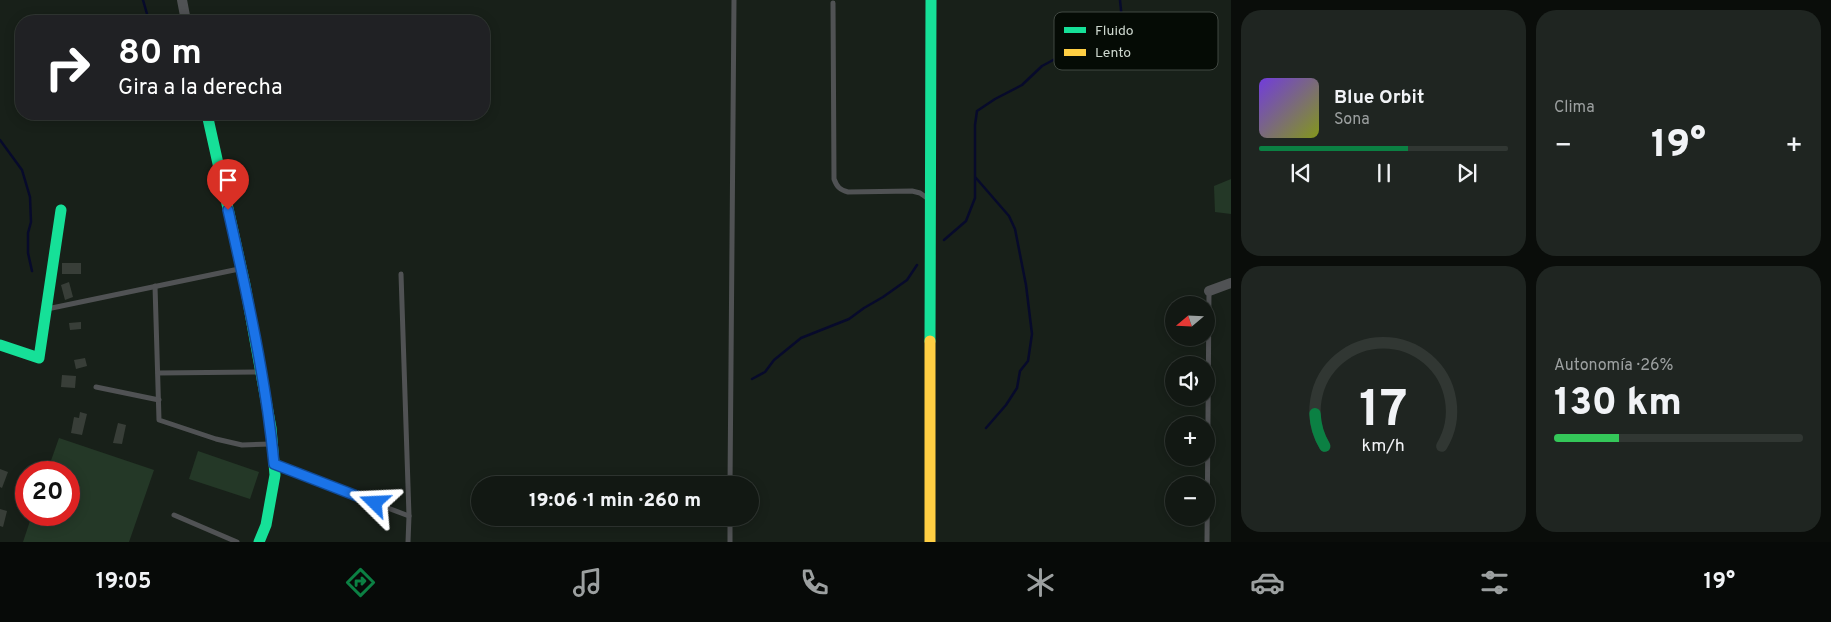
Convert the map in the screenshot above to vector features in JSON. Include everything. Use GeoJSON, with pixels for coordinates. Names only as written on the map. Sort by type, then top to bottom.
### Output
{"type":"FeatureCollection","features":[{"type":"Feature","properties":{"kind":"street"},"geometry":{"type":"LineString","coordinates":[[182,0],[185,15]]}},
{"type":"Feature","properties":{"kind":"street"},"geometry":{"type":"LineString","coordinates":[[930,542],[931,0]]}},
{"type":"Feature","properties":{"kind":"street"},"geometry":{"type":"LineString","coordinates":[[208,120],[241,268],[261,372],[272,444],[274,475],[266,525],[259,542]]}},
{"type":"Feature","properties":{"kind":"street"},"geometry":{"type":"LineString","coordinates":[[0,345],[39,358],[61,210]]}},
{"type":"Feature","properties":{"kind":"street"},"geometry":{"type":"LineString","coordinates":[[1208,291],[1231,284]]}},
{"type":"Feature","properties":{"kind":"lane"},"geometry":{"type":"LineString","coordinates":[[730,476],[734,0]]}},
{"type":"Feature","properties":{"kind":"lane"},"geometry":{"type":"LineString","coordinates":[[833,3],[834,179],[837,186],[842,191],[848,192],[907,190],[926,197],[931,203]]}},
{"type":"Feature","properties":{"kind":"lane"},"geometry":{"type":"LineString","coordinates":[[46,309],[241,268]]}},
{"type":"Feature","properties":{"kind":"lane"},"geometry":{"type":"LineString","coordinates":[[400,274],[409,516],[408,542]]}},
{"type":"Feature","properties":{"kind":"lane"},"geometry":{"type":"LineString","coordinates":[[155,286],[159,420],[216,439],[242,445],[272,444]]}},
{"type":"Feature","properties":{"kind":"lane"},"geometry":{"type":"LineString","coordinates":[[1207,542],[1208,291]]}},
{"type":"Feature","properties":{"kind":"lane"},"geometry":{"type":"LineString","coordinates":[[158,373],[261,372]]}},
{"type":"Feature","properties":{"kind":"lane"},"geometry":{"type":"LineString","coordinates":[[96,387],[159,400]]}},
{"type":"Feature","properties":{"kind":"lane"},"geometry":{"type":"LineString","coordinates":[[274,464],[409,516]]}},
{"type":"Feature","properties":{"kind":"lane"},"geometry":{"type":"LineString","coordinates":[[174,515],[237,542]]}},
{"type":"Feature","properties":{"kind":"lane"},"geometry":{"type":"LineString","coordinates":[[730,526],[730,542]]}},
{"type":"Feature","properties":{"kind":"green space"},"geometry":{"type":"Polygon","coordinates":[[[1231,179],[1231,214],[1215,212],[1214,186],[1231,179]]]}},
{"type":"Feature","properties":{"kind":"green space"},"geometry":{"type":"Polygon","coordinates":[[[59,438],[154,470],[129,542],[23,542],[28,526],[80,526],[80,461],[51,461],[59,438]]]}},
{"type":"Feature","properties":{"kind":"green space"},"geometry":{"type":"Polygon","coordinates":[[[198,451],[259,472],[250,499],[189,479],[198,451]]]}},
{"type":"Feature","properties":{"kind":"building"},"geometry":{"type":"Polygon","coordinates":[[[62,263],[81,263],[81,274],[62,274],[62,263]]]}},
{"type":"Feature","properties":{"kind":"building"},"geometry":{"type":"Polygon","coordinates":[[[69,282],[73,297],[65,300],[61,285],[69,282]]]}},
{"type":"Feature","properties":{"kind":"building"},"geometry":{"type":"Polygon","coordinates":[[[81,322],[81,329],[70,330],[69,323],[81,322]]]}},
{"type":"Feature","properties":{"kind":"building"},"geometry":{"type":"Polygon","coordinates":[[[85,358],[87,366],[76,369],[74,360],[85,358]]]}},
{"type":"Feature","properties":{"kind":"building"},"geometry":{"type":"Polygon","coordinates":[[[62,375],[76,376],[75,388],[61,387],[62,375]]]}},
{"type":"Feature","properties":{"kind":"building"},"geometry":{"type":"Polygon","coordinates":[[[80,412],[87,414],[82,435],[71,433],[74,417],[79,418],[80,412]]]}},
{"type":"Feature","properties":{"kind":"building"},"geometry":{"type":"Polygon","coordinates":[[[118,423],[126,425],[122,444],[113,443],[118,423]]]}},
{"type":"Feature","properties":{"kind":"building"},"geometry":{"type":"Polygon","coordinates":[[[0,469],[8,472],[2,488],[0,487],[0,469]]]}},
{"type":"Feature","properties":{"kind":"building"},"geometry":{"type":"Polygon","coordinates":[[[0,509],[7,511],[3,527],[0,526],[0,509]]]}},
{"type":"Feature","properties":{"kind":"waterway"},"geometry":{"type":"LineString","coordinates":[[143,0],[147,15]]}},
{"type":"Feature","properties":{"kind":"waterway"},"geometry":{"type":"LineString","coordinates":[[1120,0],[1121,12]]}},
{"type":"Feature","properties":{"kind":"waterway"},"geometry":{"type":"LineString","coordinates":[[944,240],[966,221],[975,198],[975,125],[977,111],[1022,85],[1042,66],[1054,60]]}},
{"type":"Feature","properties":{"kind":"waterway"},"geometry":{"type":"LineString","coordinates":[[0,140],[22,170],[30,197],[31,222],[28,233],[28,253],[32,271]]}},
{"type":"Feature","properties":{"kind":"waterway"},"geometry":{"type":"LineString","coordinates":[[976,178],[1009,216],[1015,229],[1026,285],[1032,334],[1028,361],[1020,371],[1017,388],[1006,405],[986,428]]}},
{"type":"Feature","properties":{"kind":"waterway"},"geometry":{"type":"LineString","coordinates":[[752,379],[765,372],[774,360],[801,338],[849,319],[883,297],[907,280],[917,265]]}},
{"type":"Feature","properties":{"kind":"traffic: fast"},"geometry":{"type":"LineString","coordinates":[[930,341],[931,0]]}},
{"type":"Feature","properties":{"kind":"traffic: fast"},"geometry":{"type":"LineString","coordinates":[[208,120],[245,285],[271,428],[275,475],[266,525],[259,542]]}},
{"type":"Feature","properties":{"kind":"traffic: fast"},"geometry":{"type":"LineString","coordinates":[[0,345],[39,358],[61,210]]}},
{"type":"Feature","properties":{"kind":"traffic: slow"},"geometry":{"type":"LineString","coordinates":[[930,341],[930,542]]}},
{"type":"Feature","properties":{"kind":"route"},"geometry":{"type":"LineString","coordinates":[[228,210],[245,285],[271,428],[274,464],[375,503]]}}]}
